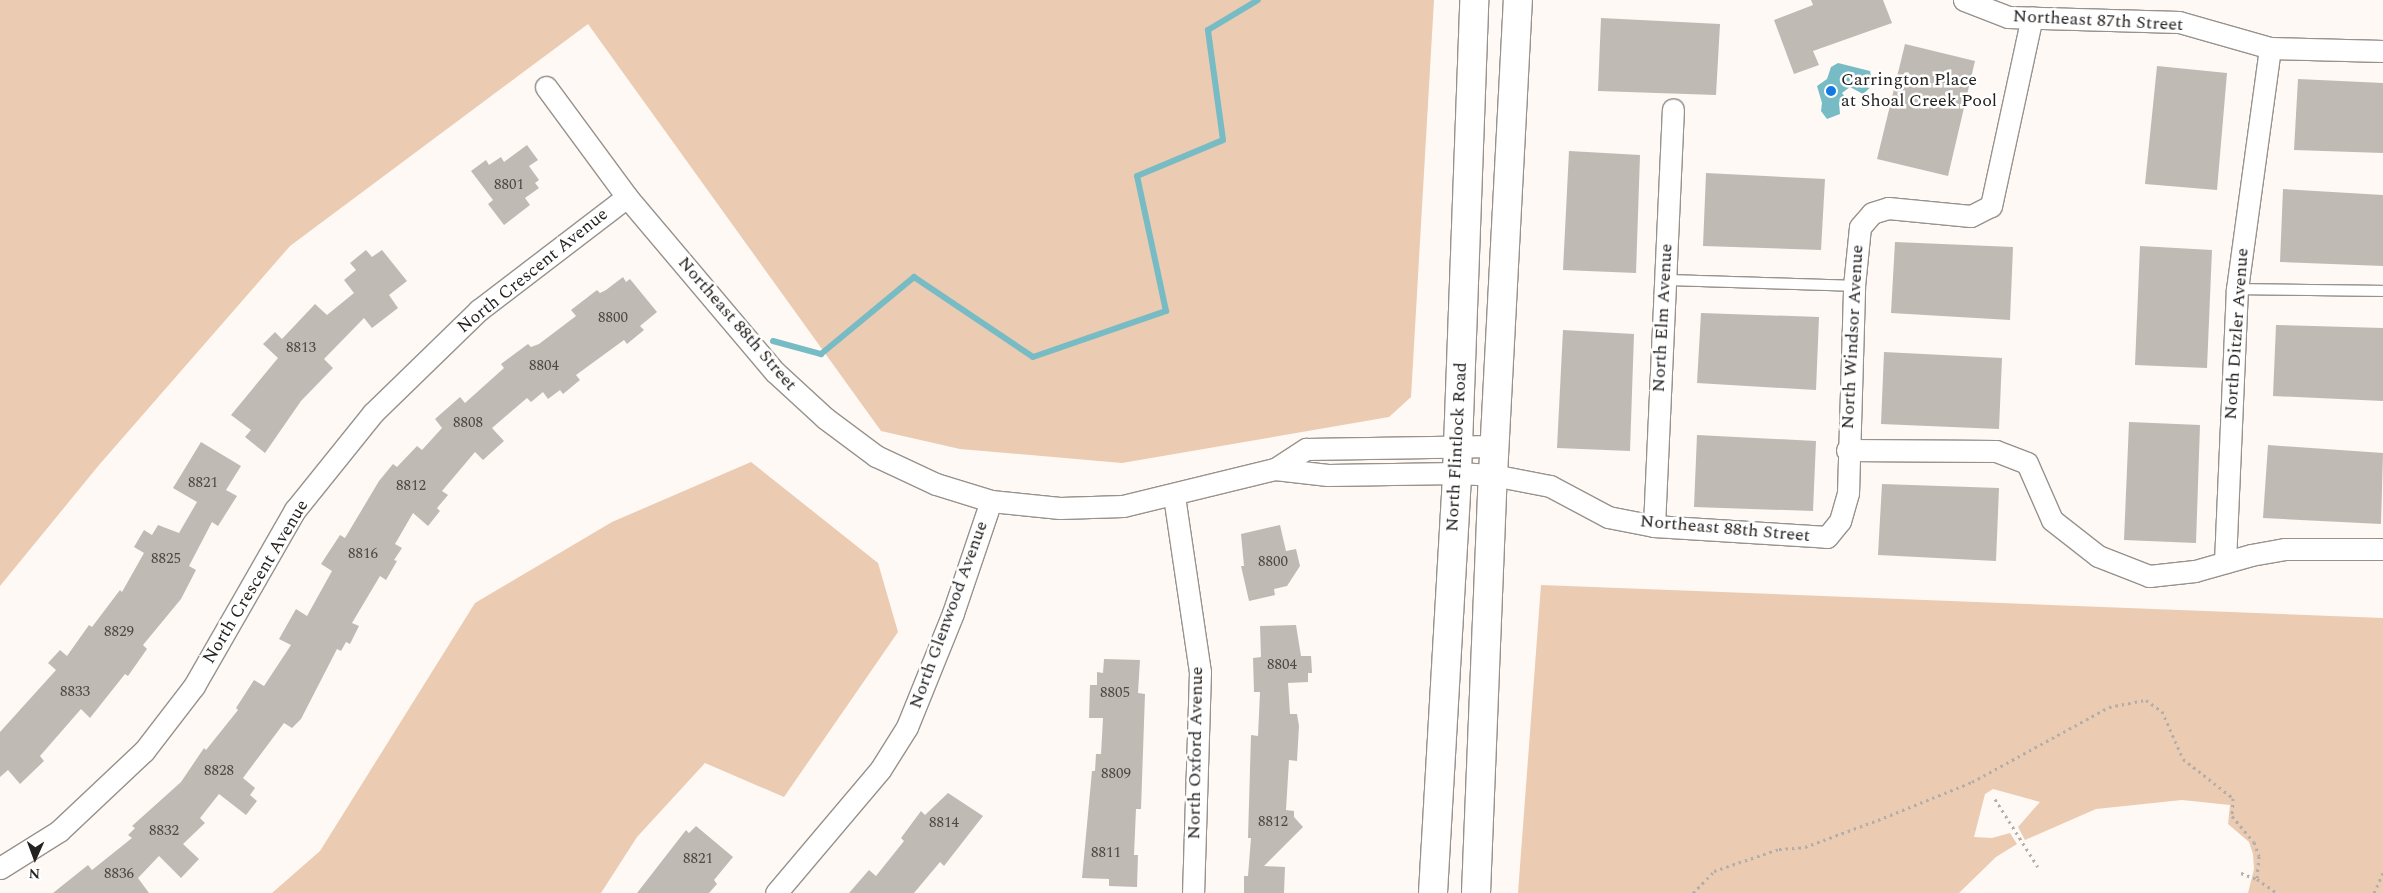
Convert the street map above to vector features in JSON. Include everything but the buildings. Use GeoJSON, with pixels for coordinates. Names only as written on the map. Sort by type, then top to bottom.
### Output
{"type":"FeatureCollection","features":[{"type":"Feature","properties":{"kind":"main road","name":"North Flintlock Road"},"geometry":{"type":"LineString","coordinates":[[1433,893],[1457,473],[1474,0]]}},
{"type":"Feature","properties":{"kind":"main road"},"geometry":{"type":"LineString","coordinates":[[1476,893],[1494,446],[1518,0]]}},
{"type":"Feature","properties":{"kind":"street","name":"Northeast 87th Street"},"geometry":{"type":"LineString","coordinates":[[1964,0],[2008,17],[2032,18],[2071,9],[2179,22],[2270,48],[2383,51]]}},
{"type":"Feature","properties":{"kind":"street","name":"North Windsor Avenue"},"geometry":{"type":"LineString","coordinates":[[1846,450],[1854,286],[1860,227],[1872,213],[1888,208],[1971,216],[1990,206],[2032,18]]}},
{"type":"Feature","properties":{"kind":"street","name":"North Ditzler Avenue"},"geometry":{"type":"LineString","coordinates":[[2225,562],[2237,290],[2270,48]]}},
{"type":"Feature","properties":{"kind":"street","name":"Northeast 88th Street"},"geometry":{"type":"LineString","coordinates":[[546,87],[627,197],[775,372],[825,418],[876,456],[936,484],[991,501],[1060,508],[1123,506],[1174,496],[1275,469],[1306,449],[1458,444]]}},
{"type":"Feature","properties":{"kind":"street","name":"North Elm Avenue"},"geometry":{"type":"LineString","coordinates":[[1654,526],[1673,109]]}},
{"type":"Feature","properties":{"kind":"street","name":"North Crescent Avenue"},"geometry":{"type":"LineString","coordinates":[[0,868],[59,831],[144,751],[194,686],[295,510],[373,413],[479,310],[627,197]]}},
{"type":"Feature","properties":{"kind":"street"},"geometry":{"type":"LineString","coordinates":[[1458,444],[1494,446]]}},
{"type":"Feature","properties":{"kind":"street"},"geometry":{"type":"LineString","coordinates":[[1846,450],[1996,452],[2027,463],[2052,520],[2098,556],[2149,576],[2195,571],[2225,562],[2285,549],[2383,549]]}},
{"type":"Feature","properties":{"kind":"street","name":"Northeast 88th Street"},"geometry":{"type":"LineString","coordinates":[[1275,469],[1328,475],[1457,473],[1493,475],[1550,486],[1608,517],[1654,526],[1827,537],[1840,521],[1848,494],[1846,450]]}},
{"type":"Feature","properties":{"kind":"street","name":"North Oxford Avenue"},"geometry":{"type":"LineString","coordinates":[[1174,496],[1200,672],[1193,893]]}},
{"type":"Feature","properties":{"kind":"street","name":"North Glenwood Avenue"},"geometry":{"type":"LineString","coordinates":[[776,893],[880,770],[907,726],[953,614],[991,501]]}},
{"type":"Feature","properties":{"kind":"lane"},"geometry":{"type":"LineString","coordinates":[[1665,280],[1854,286]]}},
{"type":"Feature","properties":{"kind":"lane"},"geometry":{"type":"LineString","coordinates":[[2237,290],[2383,291]]}},
{"type":"Feature","properties":{"kind":"path"},"geometry":{"type":"LineString","coordinates":[[1693,893],[1714,872],[1779,849],[1805,847],[1878,820],[1972,782],[2109,708],[2146,700],[2162,711],[2183,759],[2233,798],[2232,816],[2254,842],[2259,856],[2257,879]]}},
{"type":"Feature","properties":{"kind":"path"},"geometry":{"type":"LineString","coordinates":[[1995,799],[2038,867]]}},
{"type":"Feature","properties":{"kind":"path"},"geometry":{"type":"LineString","coordinates":[[2241,873],[2257,879],[2277,893]]}},
{"type":"Feature","properties":{"kind":"path"},"geometry":{"type":"LineString","coordinates":[[2374,893],[2383,873]]}},
{"type":"Feature","properties":{"kind":"shaded area"},"geometry":{"type":"Polygon","coordinates":[[[0,0],[1434,0],[1411,397],[1389,417],[1122,463],[960,449],[881,431],[588,24],[290,246],[99,465],[0,586],[0,0]]]}},
{"type":"Feature","properties":{"kind":"shaded area"},"geometry":{"type":"Polygon","coordinates":[[[751,462],[878,563],[898,632],[784,797],[705,763],[637,837],[601,893],[272,893],[320,851],[475,603],[612,522],[751,462]]]}},
{"type":"Feature","properties":{"kind":"shaded area"},"geometry":{"type":"Polygon","coordinates":[[[1541,585],[2383,618],[2383,893],[2248,893],[2254,869],[2253,854],[2249,842],[2228,824],[2230,805],[2182,800],[2096,809],[2025,840],[2018,827],[2040,802],[1993,789],[1985,794],[1974,837],[1992,838],[2010,833],[2017,844],[1996,857],[1959,893],[1518,893],[1541,585]]]}},
{"type":"Feature","properties":{"kind":"water","name":"Carrington Place at Shoal Creek Pool"},"geometry":{"type":"Polygon","coordinates":[[[1838,63],[1870,71],[1873,85],[1863,94],[1850,87],[1842,93],[1845,97],[1839,102],[1840,114],[1827,119],[1821,111],[1822,103],[1817,86],[1827,79],[1831,67],[1838,63]]]}},
{"type":"Feature","properties":{"kind":"waterway"},"geometry":{"type":"LineString","coordinates":[[773,341],[821,354],[914,277],[1033,357],[1166,311],[1137,176],[1223,140],[1208,30],[1258,0]]}},
{"type":"Feature","properties":{"kind":"place","name":"Carrington Place at Shoal Creek Pool"},"geometry":{"type":"Point","coordinates":[1831,91]}}]}
